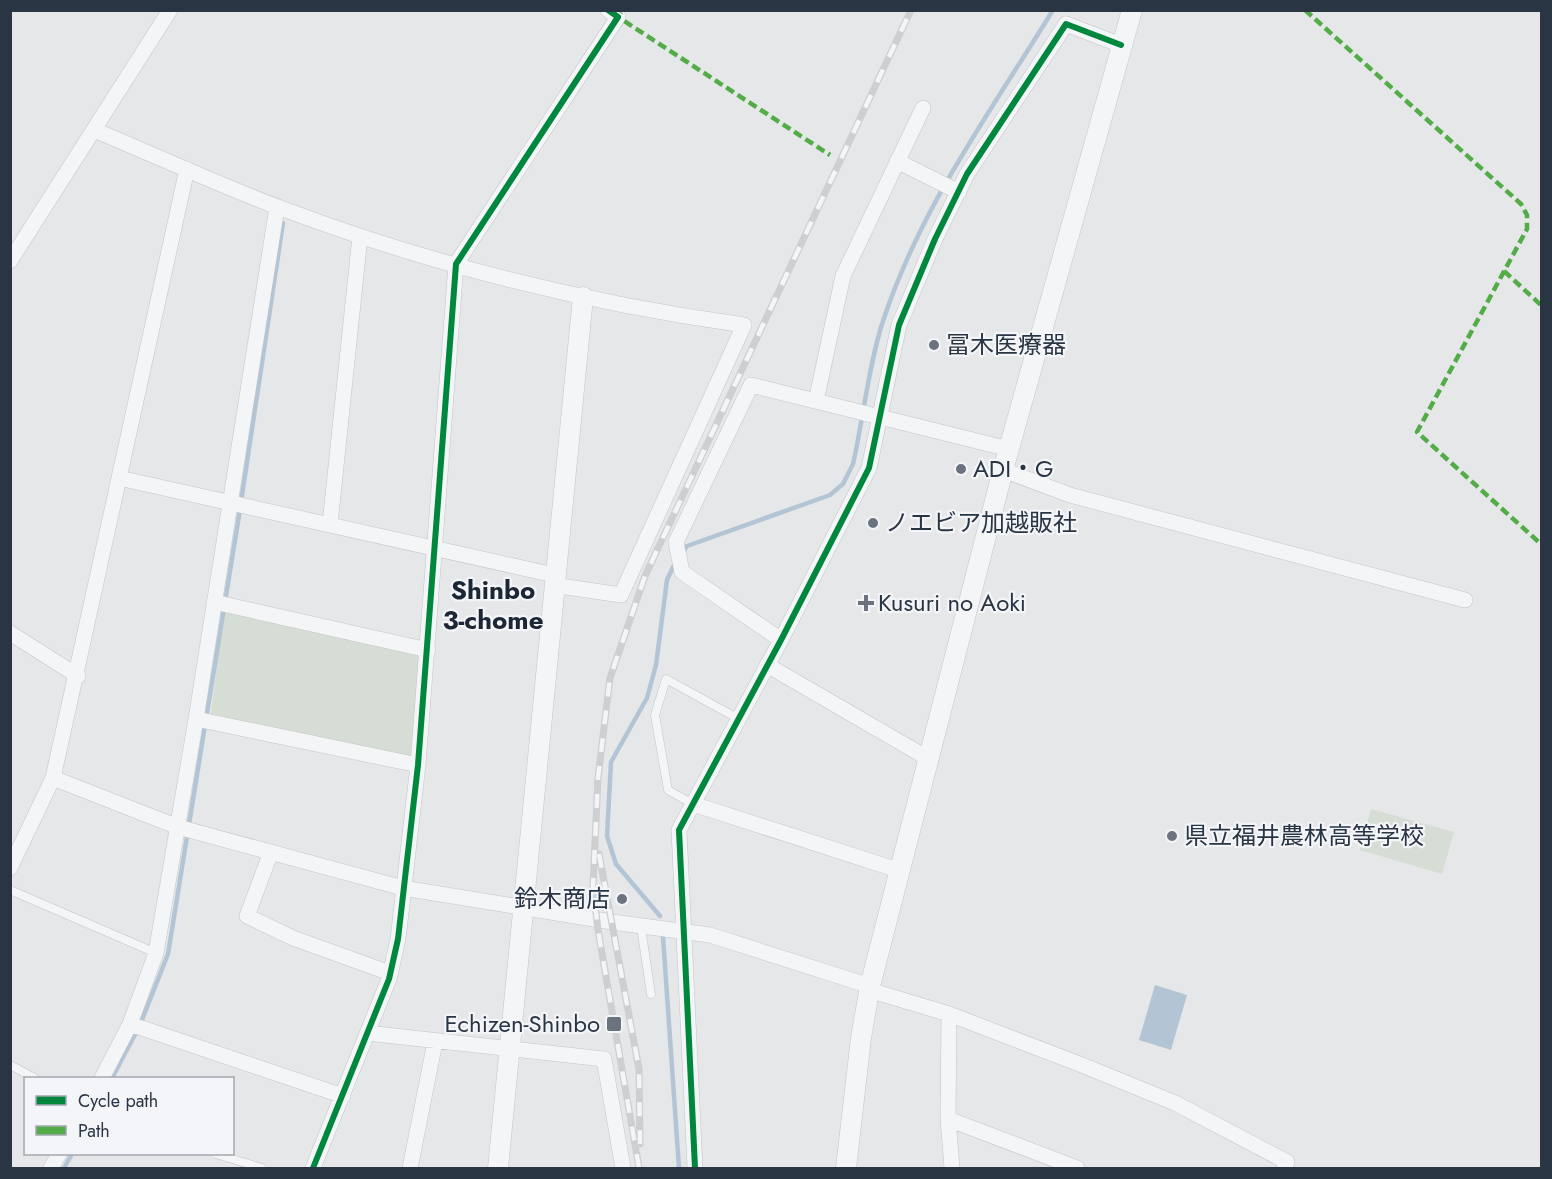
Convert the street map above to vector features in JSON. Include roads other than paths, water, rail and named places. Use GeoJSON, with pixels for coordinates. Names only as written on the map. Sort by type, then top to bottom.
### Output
{"type":"FeatureCollection","features":[{"type":"Feature","properties":{"kind":"street"},"geometry":{"type":"LineString","coordinates":[[10,261],[170,10]]}},
{"type":"Feature","properties":{"kind":"street"},"geometry":{"type":"LineString","coordinates":[[313,1168],[390,973],[398,939],[418,765],[437,548],[456,264],[618,17],[608,10]]}},
{"type":"Feature","properties":{"kind":"street"},"geometry":{"type":"LineString","coordinates":[[846,1168],[861,1038],[870,988],[1003,470],[1132,10]]}},
{"type":"Feature","properties":{"kind":"street"},"geometry":{"type":"LineString","coordinates":[[695,1168],[678,830],[739,719],[869,468],[899,325],[935,239],[967,174],[1066,24],[1121,45]]}},
{"type":"Feature","properties":{"kind":"street"},"geometry":{"type":"LineString","coordinates":[[816,401],[843,276],[923,108]]}},
{"type":"Feature","properties":{"kind":"street"},"geometry":{"type":"LineString","coordinates":[[93,130],[277,207],[360,236],[583,297],[656,313],[744,326],[621,595],[553,580],[437,548],[119,478]]}},
{"type":"Feature","properties":{"kind":"street"},"geometry":{"type":"LineString","coordinates":[[897,161],[959,192]]}},
{"type":"Feature","properties":{"kind":"street"},"geometry":{"type":"LineString","coordinates":[[10,868],[53,778],[78,676],[187,169]]}},
{"type":"Feature","properties":{"kind":"street"},"geometry":{"type":"LineString","coordinates":[[103,1077],[130,1024],[156,953],[196,718],[277,207]]}},
{"type":"Feature","properties":{"kind":"street"},"geometry":{"type":"LineString","coordinates":[[330,524],[360,236]]}},
{"type":"Feature","properties":{"kind":"street"},"geometry":{"type":"LineString","coordinates":[[498,1168],[521,907],[583,297]]}},
{"type":"Feature","properties":{"kind":"street"},"geometry":{"type":"LineString","coordinates":[[781,639],[682,572],[676,542],[751,385],[1009,449]]}},
{"type":"Feature","properties":{"kind":"street"},"geometry":{"type":"LineString","coordinates":[[1003,470],[1070,495],[1465,600]]}},
{"type":"Feature","properties":{"kind":"street"},"geometry":{"type":"LineString","coordinates":[[214,602],[428,650]]}},
{"type":"Feature","properties":{"kind":"street"},"geometry":{"type":"LineString","coordinates":[[10,633],[78,676]]}},
{"type":"Feature","properties":{"kind":"street"},"geometry":{"type":"LineString","coordinates":[[767,665],[928,759]]}},
{"type":"Feature","properties":{"kind":"street"},"geometry":{"type":"LineString","coordinates":[[196,718],[418,765]]}},
{"type":"Feature","properties":{"kind":"street"},"geometry":{"type":"LineString","coordinates":[[53,778],[178,827],[403,888],[641,927],[710,935],[949,1014],[1175,1103],[1287,1162],[1284,1168]]}},
{"type":"Feature","properties":{"kind":"street"},"geometry":{"type":"LineString","coordinates":[[693,804],[901,871]]}},
{"type":"Feature","properties":{"kind":"street"},"geometry":{"type":"LineString","coordinates":[[271,852],[247,916],[293,938],[390,973]]}},
{"type":"Feature","properties":{"kind":"street"},"geometry":{"type":"LineString","coordinates":[[949,1014],[948,1119],[952,1168]]}},
{"type":"Feature","properties":{"kind":"street"},"geometry":{"type":"LineString","coordinates":[[130,1024],[342,1096]]}},
{"type":"Feature","properties":{"kind":"street"},"geometry":{"type":"LineString","coordinates":[[367,1034],[508,1051],[604,1059],[623,1168]]}},
{"type":"Feature","properties":{"kind":"street"},"geometry":{"type":"LineString","coordinates":[[410,1168],[435,1042]]}},
{"type":"Feature","properties":{"kind":"street"},"geometry":{"type":"LineString","coordinates":[[948,1119],[1077,1168]]}},
{"type":"Feature","properties":{"kind":"lane"},"geometry":{"type":"LineString","coordinates":[[693,804],[668,790],[655,715],[666,679],[739,719]]}},
{"type":"Feature","properties":{"kind":"lane"},"geometry":{"type":"LineString","coordinates":[[10,890],[156,953]]}},
{"type":"Feature","properties":{"kind":"lane"},"geometry":{"type":"LineString","coordinates":[[641,927],[651,994]]}},
{"type":"Feature","properties":{"kind":"lane"},"geometry":{"type":"LineString","coordinates":[[10,1065],[33,1077]]}},
{"type":"Feature","properties":{"kind":"lane"},"geometry":{"type":"LineString","coordinates":[[219,1155],[262,1168]]}},
{"type":"Feature","properties":{"kind":"water"},"geometry":{"type":"Polygon","coordinates":[[[1155,985],[1187,995],[1171,1050],[1139,1040],[1155,985]]]}},
{"type":"Feature","properties":{"kind":"waterway"},"geometry":{"type":"LineString","coordinates":[[683,552],[687,546],[830,495],[843,484],[853,464],[878,337],[917,238],[959,161],[1053,10]]}},
{"type":"Feature","properties":{"kind":"waterway"},"geometry":{"type":"LineString","coordinates":[[113,1077],[140,1025],[168,954],[238,522],[283,223]]}},
{"type":"Feature","properties":{"kind":"waterway"},"geometry":{"type":"LineString","coordinates":[[660,916],[616,864],[607,836],[611,762],[647,698],[656,665],[667,580],[676,561]]}},
{"type":"Feature","properties":{"kind":"waterway"},"geometry":{"type":"LineString","coordinates":[[663,937],[679,1168]]}},
{"type":"Feature","properties":{"kind":"waterway"},"geometry":{"type":"LineString","coordinates":[[64,1168],[71,1155]]}},
{"type":"Feature","properties":{"kind":"railway"},"geometry":{"type":"LineString","coordinates":[[639,1168],[598,930],[593,886],[598,778],[610,678],[645,576],[911,10]]}},
{"type":"Feature","properties":{"kind":"railway"},"geometry":{"type":"LineString","coordinates":[[599,854],[639,1069],[640,1144]]}},
{"type":"Feature","properties":{"kind":"place","name":"冨木医療器"},"geometry":{"type":"Point","coordinates":[934,345]}},
{"type":"Feature","properties":{"kind":"place","name":"ADI・G"},"geometry":{"type":"Point","coordinates":[961,469]}},
{"type":"Feature","properties":{"kind":"place","name":"ノエビア加越販社"},"geometry":{"type":"Point","coordinates":[873,523]}},
{"type":"Feature","properties":{"kind":"place","name":"Kusuri no Aoki"},"geometry":{"type":"Point","coordinates":[866,603]}},
{"type":"Feature","properties":{"kind":"place","name":"県立福井農林高等学校"},"geometry":{"type":"Point","coordinates":[1172,836]}},
{"type":"Feature","properties":{"kind":"place","name":"鈴木商店"},"geometry":{"type":"Point","coordinates":[622,899]}},
{"type":"Feature","properties":{"kind":"place","name":"Echizen-Shinbo"},"geometry":{"type":"Point","coordinates":[614,1024]}},
{"type":"Feature","properties":{"kind":"district","name":"Shinbo 3-chome"},"geometry":{"type":"Point","coordinates":[493,605]}}]}
